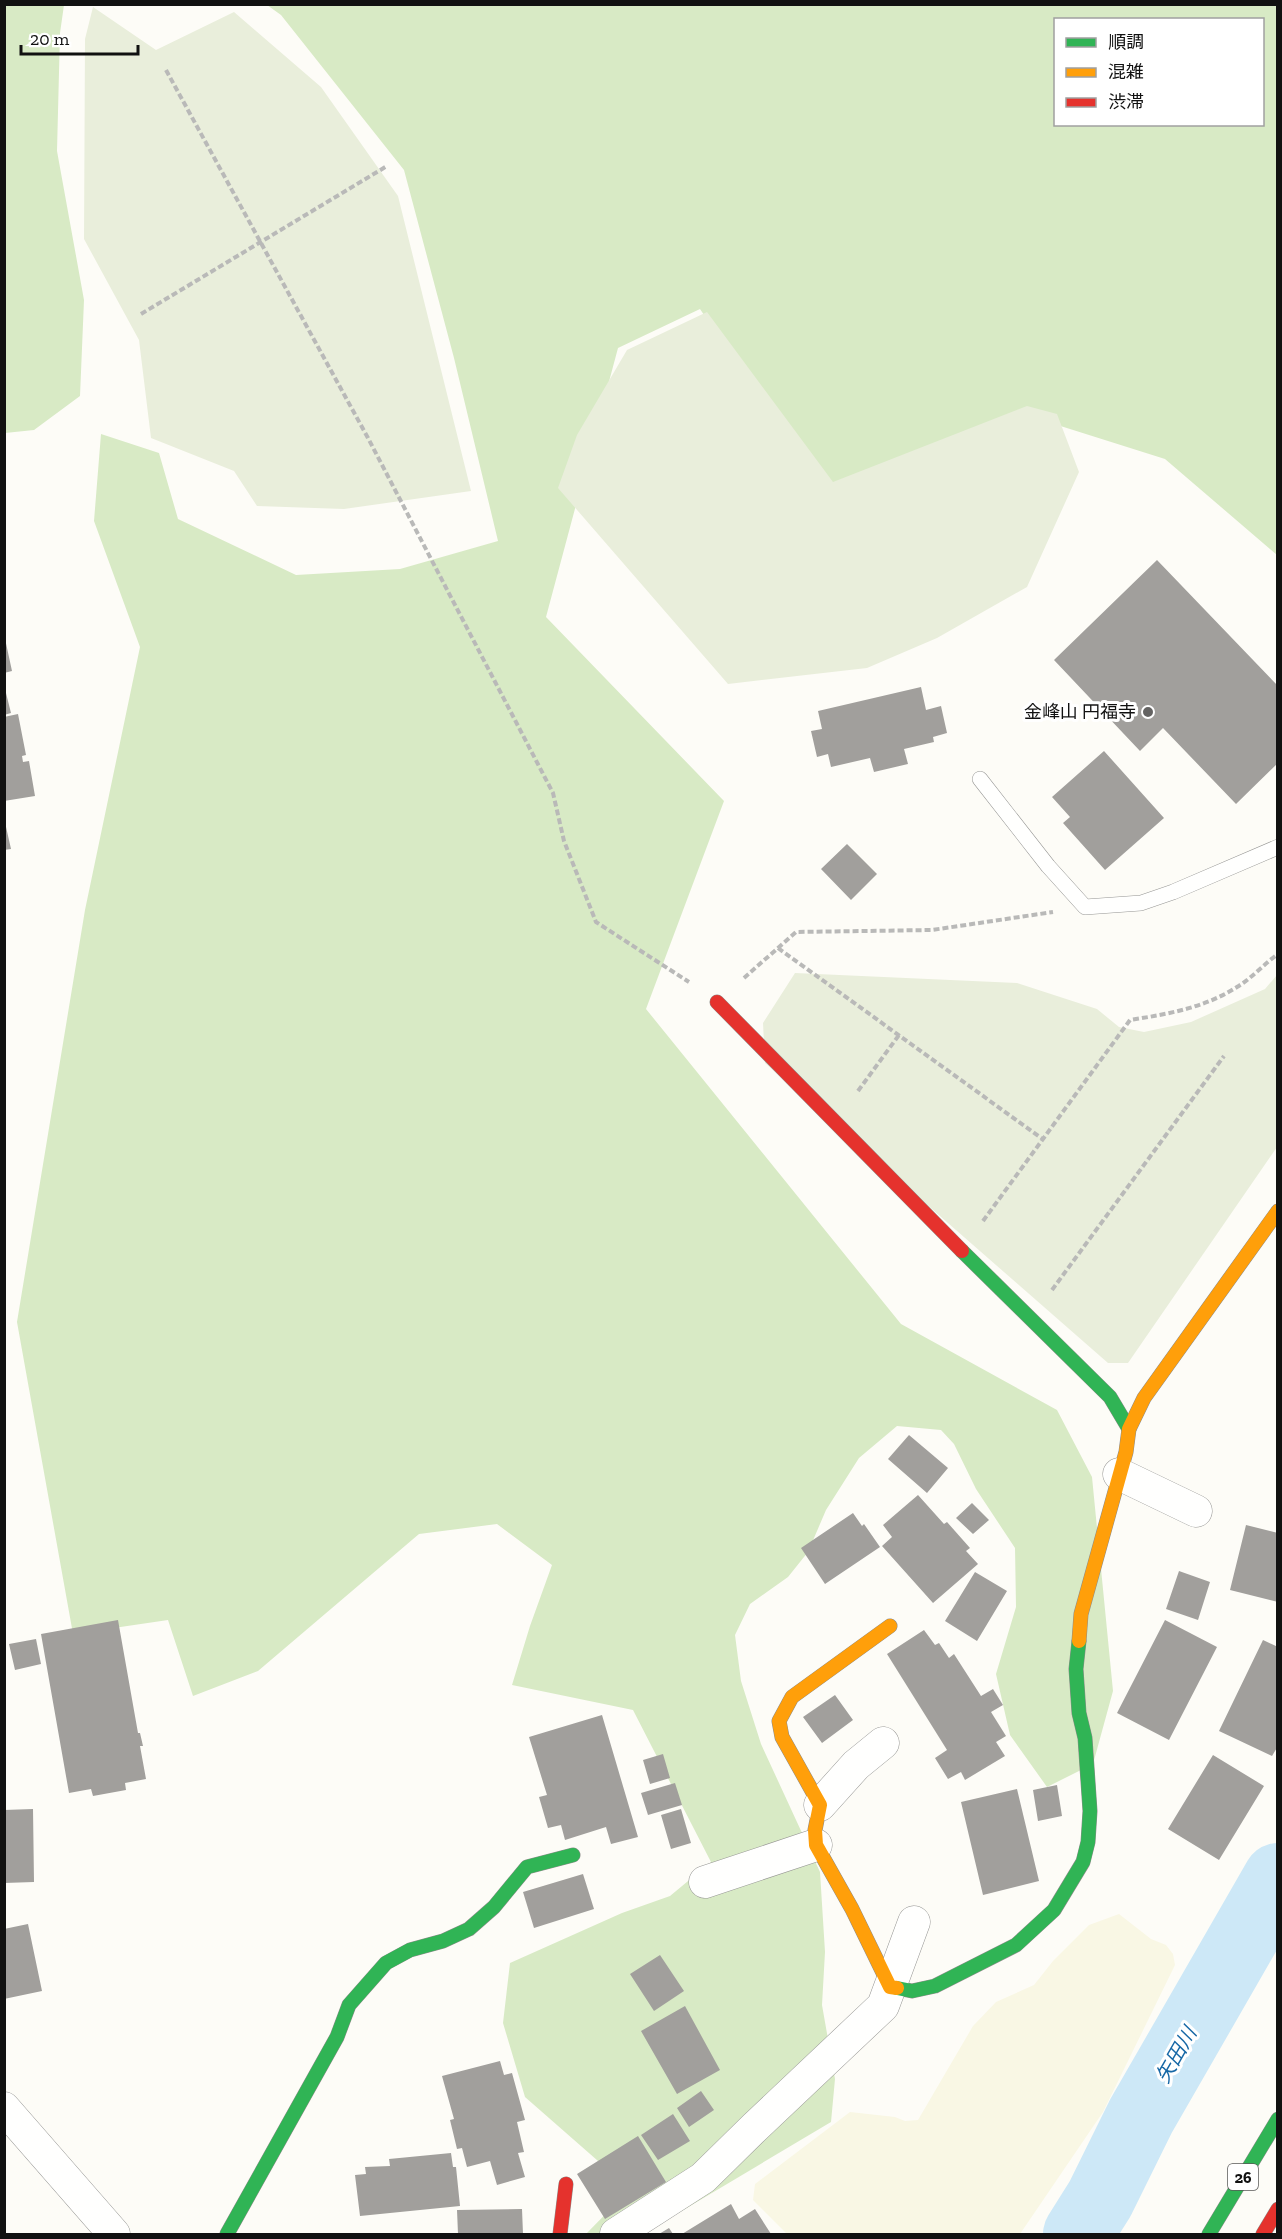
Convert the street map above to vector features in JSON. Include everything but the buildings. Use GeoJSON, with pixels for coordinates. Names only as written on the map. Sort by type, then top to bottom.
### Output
{"type":"FeatureCollection","features":[{"type":"Feature","properties":{"kind":"street"},"geometry":{"type":"LineString","coordinates":[[717,1002],[962,1251],[1110,1397],[1129,1428]]}},
{"type":"Feature","properties":{"kind":"street"},"geometry":{"type":"LineString","coordinates":[[891,1987],[912,1990],[935,1986],[1016,1945],[1054,1910],[1083,1862],[1088,1842],[1090,1811],[1085,1738],[1079,1713],[1076,1668],[1081,1614],[1126,1452],[1129,1428],[1144,1398],[1278,1211]]}},
{"type":"Feature","properties":{"kind":"street"},"geometry":{"type":"LineString","coordinates":[[1119,1474],[1196,1511]]}},
{"type":"Feature","properties":{"kind":"street"},"geometry":{"type":"LineString","coordinates":[[820,1805],[782,1737],[779,1721],[792,1698],[890,1626]]}},
{"type":"Feature","properties":{"kind":"street"},"geometry":{"type":"LineString","coordinates":[[883,1743],[856,1765],[820,1805],[814,1830],[816,1845],[852,1909],[891,1987]]}},
{"type":"Feature","properties":{"kind":"street"},"geometry":{"type":"LineString","coordinates":[[705,1882],[816,1845]]}},
{"type":"Feature","properties":{"kind":"street"},"geometry":{"type":"LineString","coordinates":[[227,2235],[332,2047],[349,2005],[386,1963],[411,1950],[443,1941],[469,1929],[494,1907],[527,1868],[573,1855]]}},
{"type":"Feature","properties":{"kind":"street"},"geometry":{"type":"LineString","coordinates":[[616,2235],[703,2178],[883,2006],[914,1922]]}},
{"type":"Feature","properties":{"kind":"street"},"geometry":{"type":"LineString","coordinates":[[4,2108],[114,2235]]}},
{"type":"Feature","properties":{"kind":"street","name":"26"},"geometry":{"type":"LineString","coordinates":[[1209,2235],[1278,2119]]}},
{"type":"Feature","properties":{"kind":"street"},"geometry":{"type":"LineString","coordinates":[[560,2235],[566,2184]]}},
{"type":"Feature","properties":{"kind":"street"},"geometry":{"type":"LineString","coordinates":[[1263,2235],[1278,2209]]}},
{"type":"Feature","properties":{"kind":"lane"},"geometry":{"type":"LineString","coordinates":[[980,779],[1048,866],[1085,907],[1141,903],[1173,892],[1278,847]]}},
{"type":"Feature","properties":{"kind":"path"},"geometry":{"type":"LineString","coordinates":[[166,70],[368,438],[553,793],[564,841],[596,922],[717,1002],[796,932],[932,930],[1085,907]]}},
{"type":"Feature","properties":{"kind":"path"},"geometry":{"type":"LineString","coordinates":[[141,314],[387,166]]}},
{"type":"Feature","properties":{"kind":"path"},"geometry":{"type":"LineString","coordinates":[[778,948],[1044,1140]]}},
{"type":"Feature","properties":{"kind":"path"},"geometry":{"type":"LineString","coordinates":[[962,1251],[1130,1020],[1180,1012],[1216,998],[1239,986],[1278,954]]}},
{"type":"Feature","properties":{"kind":"path"},"geometry":{"type":"LineString","coordinates":[[858,1091],[899,1035]]}},
{"type":"Feature","properties":{"kind":"path"},"geometry":{"type":"LineString","coordinates":[[1030,1319],[1224,1056]]}},
{"type":"Feature","properties":{"kind":"shaded area"},"geometry":{"type":"Polygon","coordinates":[[[1119,1914],[1151,1939],[1166,1945],[1173,1954],[1175,1965],[1103,2112],[1020,2234],[787,2234],[753,2200],[755,2184],[850,2112],[895,2117],[905,2121],[918,2120],[973,2026],[996,2002],[1034,1985],[1053,1961],[1089,1925],[1119,1914]]]}},
{"type":"Feature","properties":{"kind":"green space"},"geometry":{"type":"Polygon","coordinates":[[[5,4],[64,5],[60,33],[57,151],[84,300],[80,396],[34,430],[5,433],[5,4]]]}},
{"type":"Feature","properties":{"kind":"green space"},"geometry":{"type":"Polygon","coordinates":[[[267,5],[1277,5],[1277,555],[1165,459],[1032,417],[834,509],[700,309],[618,348],[546,617],[724,801],[646,1009],[901,1324],[1057,1410],[1092,1477],[1113,1691],[1093,1764],[1047,1787],[1010,1735],[996,1674],[1016,1607],[1015,1548],[976,1489],[954,1444],[941,1430],[897,1426],[859,1458],[826,1510],[808,1552],[788,1577],[750,1604],[735,1635],[741,1681],[761,1744],[820,1872],[825,1952],[822,2005],[835,2079],[831,2122],[643,2234],[586,2234],[630,2189],[525,2097],[503,2023],[510,1963],[622,1913],[670,1896],[711,1862],[633,1710],[512,1685],[552,1565],[497,1524],[419,1534],[258,1671],[193,1696],[168,1620],[73,1634],[17,1322],[85,910],[140,647],[94,521],[101,434],[159,453],[178,519],[296,575],[400,569],[498,541],[454,358],[404,170],[281,15],[267,5]]]}},
{"type":"Feature","properties":{"kind":"green space"},"geometry":{"type":"Polygon","coordinates":[[[93,7],[156,50],[234,12],[321,87],[398,196],[471,491],[344,509],[257,506],[234,471],[151,438],[139,340],[84,239],[85,39],[93,7]]]}},
{"type":"Feature","properties":{"kind":"green space"},"geometry":{"type":"Polygon","coordinates":[[[707,312],[833,482],[1027,406],[1057,414],[1079,472],[1027,587],[937,638],[867,668],[728,684],[558,488],[577,435],[627,350],[707,312]]]}},
{"type":"Feature","properties":{"kind":"green space"},"geometry":{"type":"Polygon","coordinates":[[[795,973],[1017,983],[1097,1009],[1119,1027],[1144,1032],[1191,1022],[1265,989],[1277,975],[1277,1147],[1128,1363],[1108,1363],[765,1063],[763,1023],[795,973]]]}},
{"type":"Feature","properties":{"kind":"waterway","name":"矢田川"},"geometry":{"type":"LineString","coordinates":[[1078,2234],[1100,2199],[1141,2116],[1278,1878]]}},
{"type":"Feature","properties":{"kind":"traffic: fast"},"geometry":{"type":"LineString","coordinates":[[962,1251],[1110,1397],[1129,1429]]}},
{"type":"Feature","properties":{"kind":"traffic: fast"},"geometry":{"type":"LineString","coordinates":[[897,1988],[912,1991],[935,1986],[1016,1945],[1054,1910],[1083,1862],[1088,1842],[1090,1811],[1085,1738],[1079,1713],[1076,1669],[1079,1641]]}},
{"type":"Feature","properties":{"kind":"traffic: fast"},"geometry":{"type":"LineString","coordinates":[[227,2234],[337,2037],[349,2005],[386,1963],[410,1950],[443,1941],[469,1929],[494,1907],[527,1867],[573,1855]]}},
{"type":"Feature","properties":{"kind":"traffic: fast"},"geometry":{"type":"LineString","coordinates":[[1209,2234],[1278,2119]]}},
{"type":"Feature","properties":{"kind":"traffic: slow"},"geometry":{"type":"LineString","coordinates":[[1079,1641],[1081,1614],[1126,1452],[1129,1429],[1144,1398],[1278,1211]]}},
{"type":"Feature","properties":{"kind":"traffic: slow"},"geometry":{"type":"LineString","coordinates":[[890,1626],[792,1697],[779,1721],[782,1737],[820,1805],[815,1830],[816,1845],[852,1909],[890,1987],[897,1988]]}},
{"type":"Feature","properties":{"kind":"traffic: jam"},"geometry":{"type":"LineString","coordinates":[[717,1002],[962,1251]]}},
{"type":"Feature","properties":{"kind":"traffic: jam"},"geometry":{"type":"LineString","coordinates":[[560,2234],[566,2184]]}},
{"type":"Feature","properties":{"kind":"traffic: jam"},"geometry":{"type":"LineString","coordinates":[[1263,2234],[1278,2209]]}},
{"type":"Feature","properties":{"kind":"place","name":"金峰山 円福寺"},"geometry":{"type":"Point","coordinates":[1148,712]}}]}
